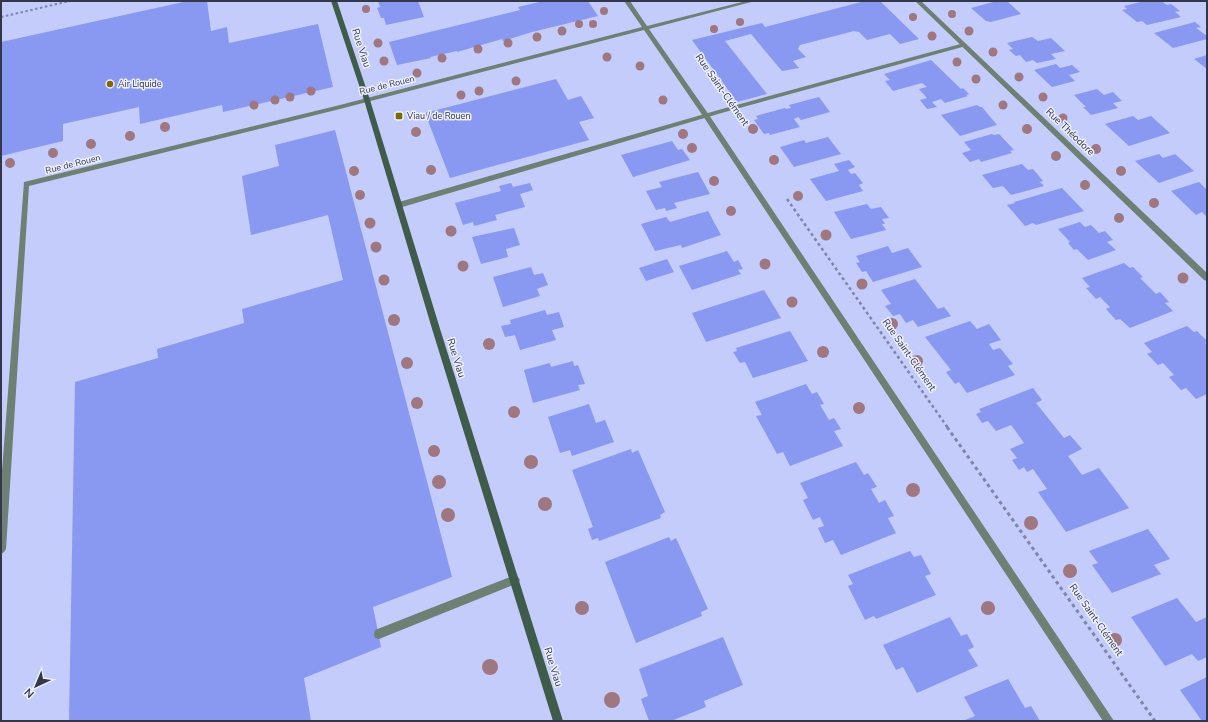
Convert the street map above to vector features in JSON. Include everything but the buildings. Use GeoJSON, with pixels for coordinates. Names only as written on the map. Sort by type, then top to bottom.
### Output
{"type":"FeatureCollection","features":[{"type":"Feature","properties":{"kind":"main road","name":"Rue Viau"},"geometry":{"type":"LineString","coordinates":[[334,1],[367,100],[439,340],[558,721]]}},
{"type":"Feature","properties":{"kind":"street"},"geometry":{"type":"LineString","coordinates":[[627,1],[706,116],[1109,721]]}},
{"type":"Feature","properties":{"kind":"street","name":"Rue de Rouen"},"geometry":{"type":"LineString","coordinates":[[1,549],[26,184],[367,100],[645,27],[752,1]]}},
{"type":"Feature","properties":{"kind":"street","name":"Rue Théodore"},"geometry":{"type":"LineString","coordinates":[[918,1],[1207,278]]}},
{"type":"Feature","properties":{"kind":"street"},"geometry":{"type":"LineString","coordinates":[[399,205],[706,116],[964,45]]}},
{"type":"Feature","properties":{"kind":"street"},"geometry":{"type":"LineString","coordinates":[[379,634],[515,580]]}},
{"type":"Feature","properties":{"kind":"path"},"geometry":{"type":"LineString","coordinates":[[1,17],[70,1]]}},
{"type":"Feature","properties":{"kind":"path","name":"Rue Saint-Clément"},"geometry":{"type":"LineString","coordinates":[[784,194],[1156,721]]}},
{"type":"Feature","properties":{"kind":"place","name":"Air Liquide"},"geometry":{"type":"Point","coordinates":[110,84]}},
{"type":"Feature","properties":{"kind":"place","name":"Viau / de Rouen"},"geometry":{"type":"Point","coordinates":[399,116]}}]}
